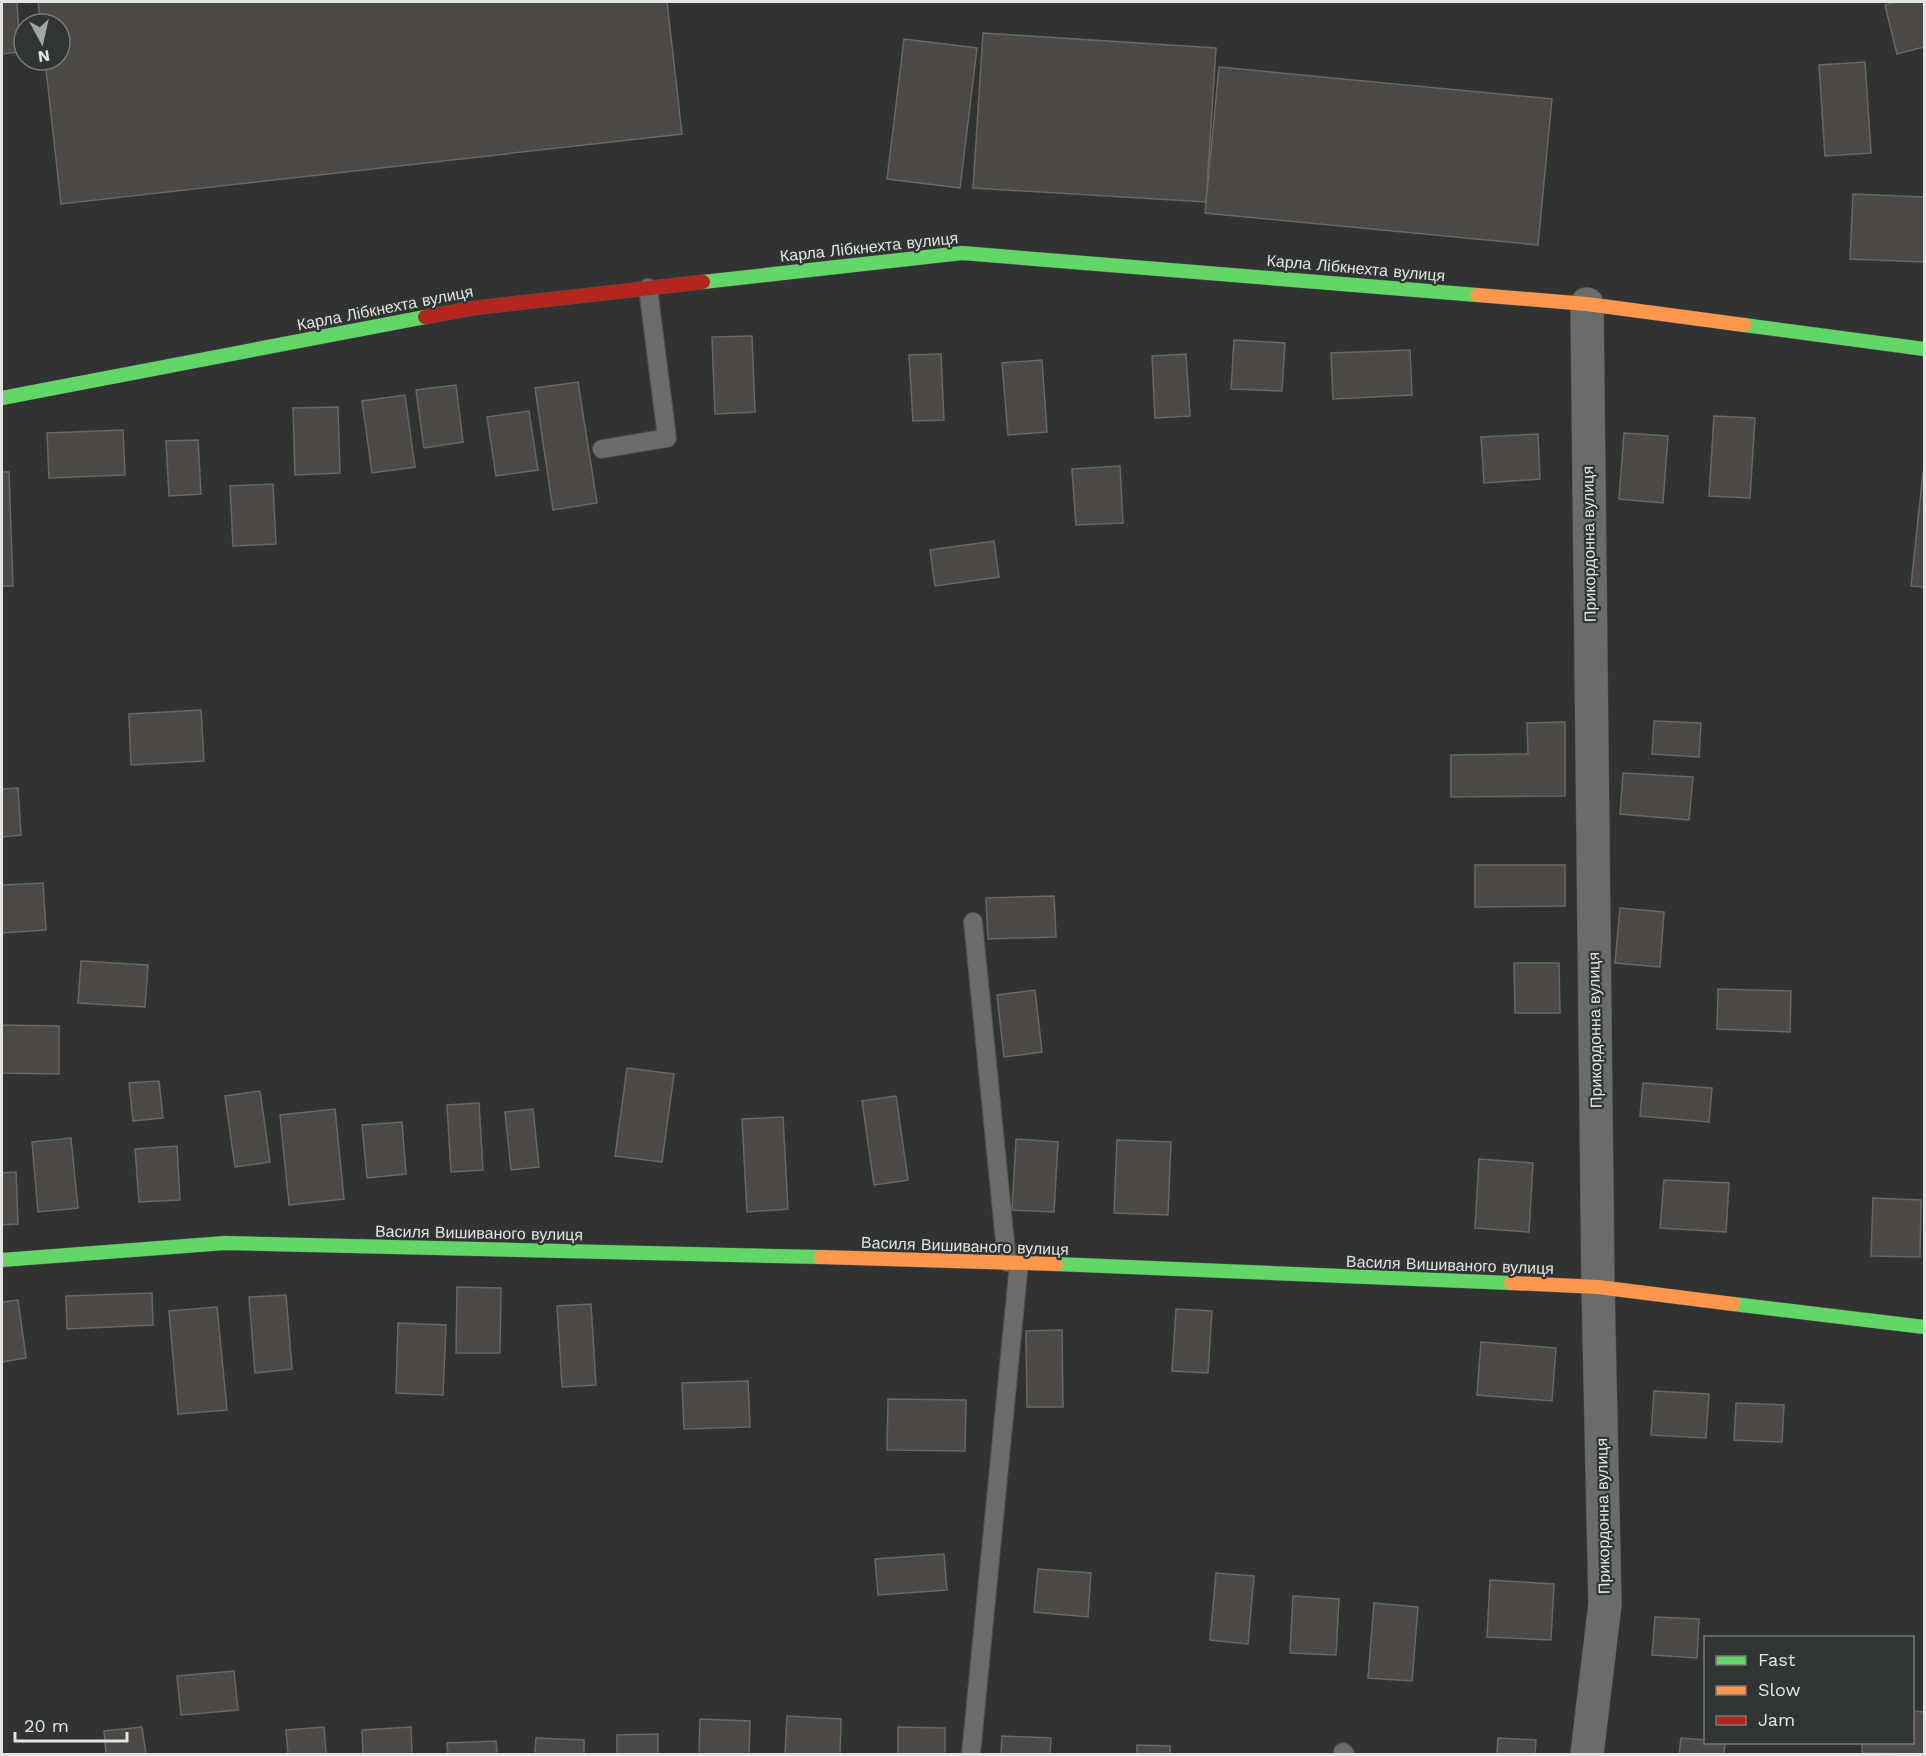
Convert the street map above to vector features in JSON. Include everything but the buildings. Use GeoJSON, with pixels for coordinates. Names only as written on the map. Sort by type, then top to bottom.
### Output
{"type":"FeatureCollection","features":[{"type":"Feature","properties":{"kind":"street","name":"Карла Лібкнехта вулиця"},"geometry":{"type":"LineString","coordinates":[[2,398],[474,308],[962,253],[1587,304],[1924,349]]}},
{"type":"Feature","properties":{"kind":"street","name":"Прикордонна вулиця"},"geometry":{"type":"LineString","coordinates":[[1587,304],[1598,1287],[1605,1604],[1587,1755]]}},
{"type":"Feature","properties":{"kind":"street","name":"Василя Вишиваного вулиця"},"geometry":{"type":"LineString","coordinates":[[2,1260],[225,1244],[1013,1263],[1598,1287],[1924,1328]]}},
{"type":"Feature","properties":{"kind":"lane"},"geometry":{"type":"LineString","coordinates":[[602,449],[667,438],[648,288]]}},
{"type":"Feature","properties":{"kind":"lane"},"geometry":{"type":"LineString","coordinates":[[971,1755],[1013,1263],[973,922]]}},
{"type":"Feature","properties":{"kind":"traffic: fast"},"geometry":{"type":"LineString","coordinates":[[703,282],[962,253],[1477,295]]}},
{"type":"Feature","properties":{"kind":"traffic: fast"},"geometry":{"type":"LineString","coordinates":[[2,398],[425,317]]}},
{"type":"Feature","properties":{"kind":"traffic: fast"},"geometry":{"type":"LineString","coordinates":[[1744,325],[1924,349]]}},
{"type":"Feature","properties":{"kind":"traffic: fast"},"geometry":{"type":"LineString","coordinates":[[2,1260],[225,1243],[820,1257]]}},
{"type":"Feature","properties":{"kind":"traffic: fast"},"geometry":{"type":"LineString","coordinates":[[1056,1264],[1511,1283]]}},
{"type":"Feature","properties":{"kind":"traffic: fast"},"geometry":{"type":"LineString","coordinates":[[1733,1304],[1924,1327]]}},
{"type":"Feature","properties":{"kind":"traffic: slow"},"geometry":{"type":"LineString","coordinates":[[1477,295],[1587,304],[1744,325]]}},
{"type":"Feature","properties":{"kind":"traffic: slow"},"geometry":{"type":"LineString","coordinates":[[820,1257],[1056,1264]]}},
{"type":"Feature","properties":{"kind":"traffic: slow"},"geometry":{"type":"LineString","coordinates":[[1511,1283],[1598,1287],[1733,1304]]}},
{"type":"Feature","properties":{"kind":"traffic: jam"},"geometry":{"type":"LineString","coordinates":[[425,317],[474,308],[703,282]]}}]}
